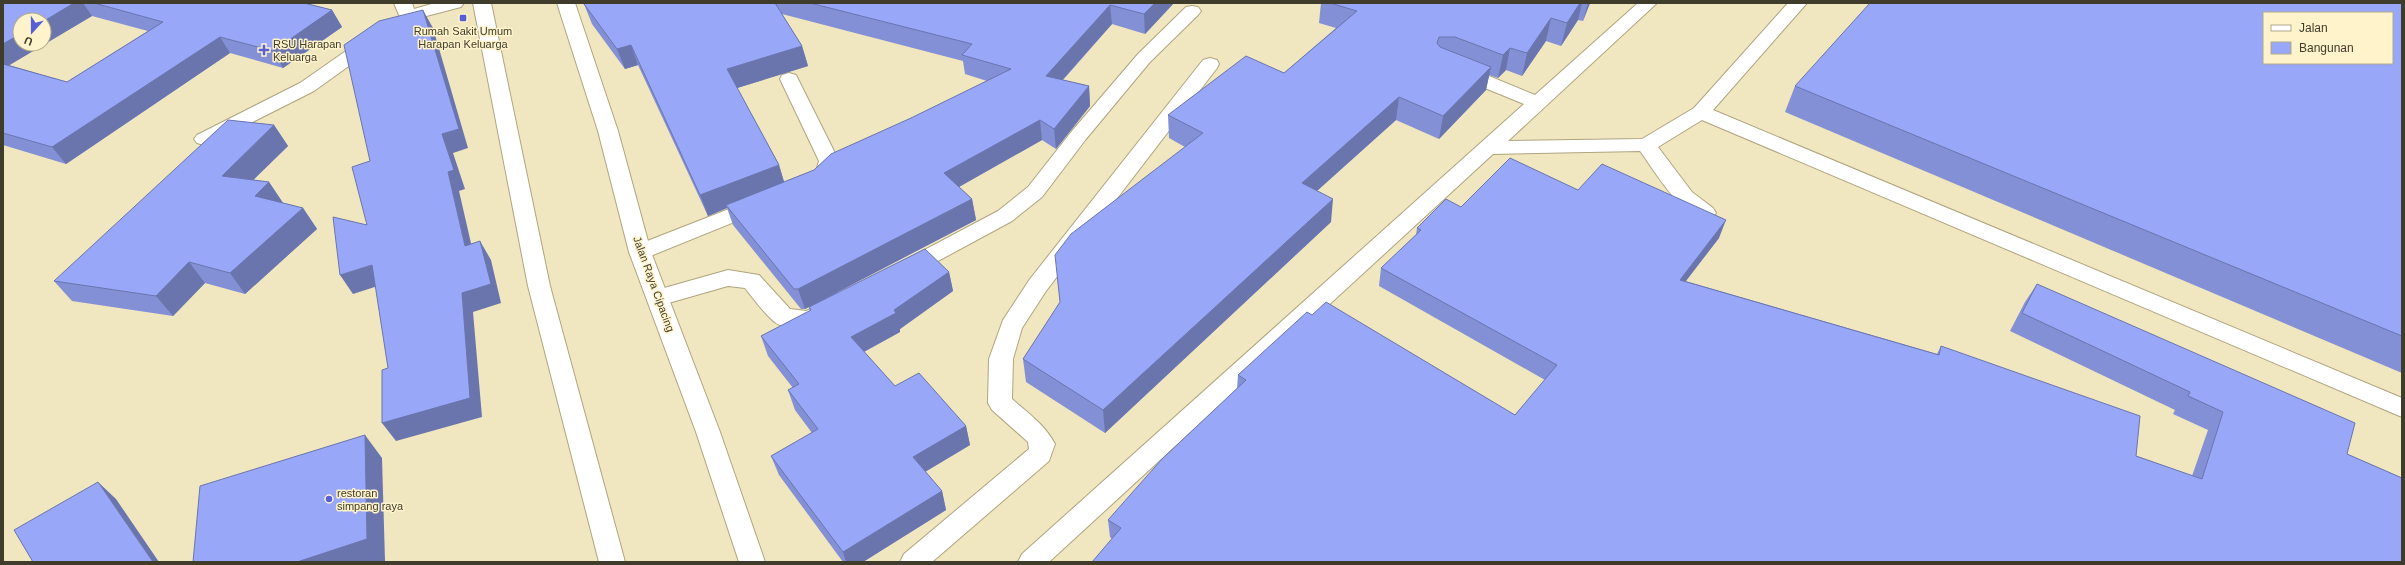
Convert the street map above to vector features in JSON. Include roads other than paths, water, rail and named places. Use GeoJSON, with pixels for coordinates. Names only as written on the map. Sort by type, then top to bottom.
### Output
{"type":"FeatureCollection","features":[{"type":"Feature","properties":{"kind":"main road"},"geometry":{"type":"LineString","coordinates":[[204,139],[307,87],[398,18],[455,3]]}},
{"type":"Feature","properties":{"kind":"main road"},"geometry":{"type":"LineString","coordinates":[[482,3],[539,286],[612,562]]}},
{"type":"Feature","properties":{"kind":"main road","name":"Jalan Raya Cipacing"},"geometry":{"type":"LineString","coordinates":[[566,3],[608,131],[640,252],[708,432],[752,562]]}},
{"type":"Feature","properties":{"kind":"main road"},"geometry":{"type":"LineString","coordinates":[[1031,562],[1490,148],[1648,3]]}},
{"type":"Feature","properties":{"kind":"main road"},"geometry":{"type":"LineString","coordinates":[[1490,148],[1646,145],[1701,112],[1798,3]]}},
{"type":"Feature","properties":{"kind":"main road"},"geometry":{"type":"LineString","coordinates":[[892,277],[1005,216],[1035,192],[1079,135],[1144,58],[1192,11]]}},
{"type":"Feature","properties":{"kind":"main road"},"geometry":{"type":"LineString","coordinates":[[913,562],[1040,454],[1043,444],[1037,435],[1000,403],[1001,359],[1011,326],[1038,285],[1210,64]]}},
{"type":"Feature","properties":{"kind":"main road"},"geometry":{"type":"LineString","coordinates":[[1444,65],[1538,103]]}},
{"type":"Feature","properties":{"kind":"main road"},"geometry":{"type":"LineString","coordinates":[[789,79],[829,161],[827,171],[812,184],[797,189]]}},
{"type":"Feature","properties":{"kind":"main road"},"geometry":{"type":"LineString","coordinates":[[1701,112],[2402,408]]}},
{"type":"Feature","properties":{"kind":"main road"},"geometry":{"type":"LineString","coordinates":[[1646,145],[1685,197],[1706,213]]}},
{"type":"Feature","properties":{"kind":"main road"},"geometry":{"type":"LineString","coordinates":[[640,252],[776,198]]}},
{"type":"Feature","properties":{"kind":"main road"},"geometry":{"type":"LineString","coordinates":[[658,298],[728,278],[751,281],[784,316],[808,320],[843,302]]}},
{"type":"Feature","properties":{"kind":"place","name":"Rumah Sakit Umum Harapan Keluarga"},"geometry":{"type":"Point","coordinates":[463,18]}},
{"type":"Feature","properties":{"kind":"place","name":"RSU Harapan Keluarga"},"geometry":{"type":"Point","coordinates":[264,50]}},
{"type":"Feature","properties":{"kind":"place","name":"restoran simpang raya"},"geometry":{"type":"Point","coordinates":[329,499]}}]}
